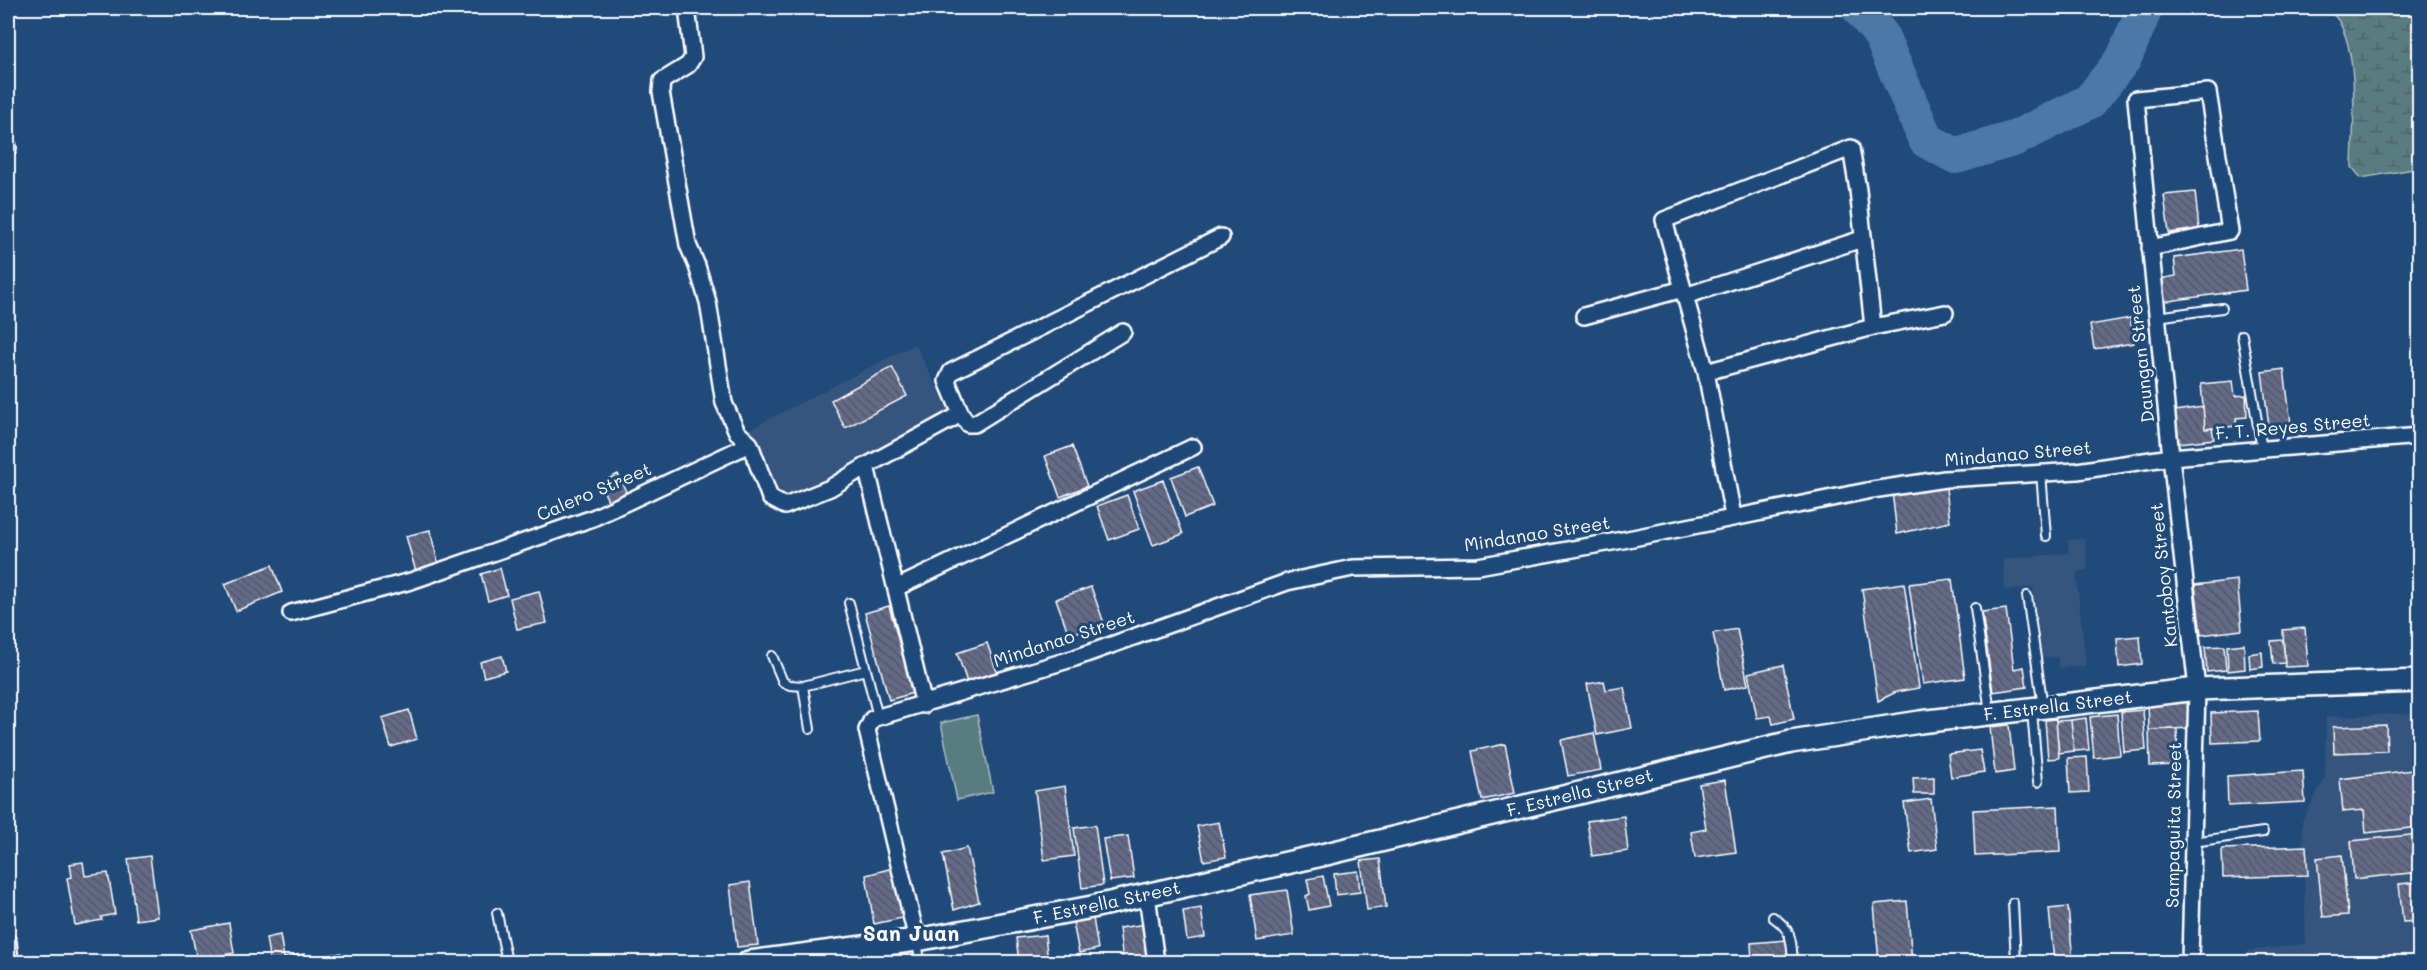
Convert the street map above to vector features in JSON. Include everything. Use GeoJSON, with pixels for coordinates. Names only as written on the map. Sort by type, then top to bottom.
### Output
{"type":"FeatureCollection","features":[{"type":"Feature","properties":{"kind":"main road","name":"F. Estrella Street"},"geometry":{"type":"LineString","coordinates":[[749,963],[917,940],[1148,895],[1333,853],[1791,742],[1990,714],[2197,689],[2420,681]]}},
{"type":"Feature","properties":{"kind":"street"},"geometry":{"type":"LineString","coordinates":[[687,8],[693,57],[688,65],[662,81],[661,92],[688,245],[708,302],[724,402],[737,432],[750,444],[770,498],[785,506],[830,488],[961,414]]}},
{"type":"Feature","properties":{"kind":"street","name":"Daungan Street"},"geometry":{"type":"LineString","coordinates":[[2150,248],[2230,231],[2208,92],[2136,99],[2150,248],[2171,457]]}},
{"type":"Feature","properties":{"kind":"street"},"geometry":{"type":"LineString","coordinates":[[1733,516],[1706,372],[1664,220],[1851,148],[1858,190],[1873,327]]}},
{"type":"Feature","properties":{"kind":"street"},"geometry":{"type":"LineString","coordinates":[[1123,332],[974,424],[968,424],[961,414],[947,381],[951,372],[1221,237]]}},
{"type":"Feature","properties":{"kind":"street"},"geometry":{"type":"LineString","coordinates":[[1584,316],[1684,292],[1862,239]]}},
{"type":"Feature","properties":{"kind":"street"},"geometry":{"type":"LineString","coordinates":[[1706,372],[1873,327],[1946,313]]}},
{"type":"Feature","properties":{"kind":"street","name":"F. T. Reyes Street"},"geometry":{"type":"LineString","coordinates":[[2171,457],[2420,436]]}},
{"type":"Feature","properties":{"kind":"street","name":"Calero Street"},"geometry":{"type":"LineString","coordinates":[[291,613],[411,581],[593,518],[750,444]]}},
{"type":"Feature","properties":{"kind":"street"},"geometry":{"type":"LineString","coordinates":[[896,588],[1193,447]]}},
{"type":"Feature","properties":{"kind":"street","name":"Mindanao Street"},"geometry":{"type":"LineString","coordinates":[[878,717],[1075,658],[1287,582],[1353,568],[1478,566],[1623,540],[1733,516],[1872,490],[1945,479],[2076,471],[2171,457]]}},
{"type":"Feature","properties":{"kind":"street","name":"Kantoboy Street"},"geometry":{"type":"LineString","coordinates":[[2171,457],[2197,689]]}},
{"type":"Feature","properties":{"kind":"street"},"geometry":{"type":"LineString","coordinates":[[866,466],[924,705]]}},
{"type":"Feature","properties":{"kind":"street","name":"Sampaguita Street"},"geometry":{"type":"LineString","coordinates":[[2190,963],[2197,689]]}},
{"type":"Feature","properties":{"kind":"street"},"geometry":{"type":"LineString","coordinates":[[878,717],[872,719],[867,729],[917,940]]}},
{"type":"Feature","properties":{"kind":"street"},"geometry":{"type":"LineString","coordinates":[[1148,895],[1156,963]]}},
{"type":"Feature","properties":{"kind":"street"},"geometry":{"type":"LineString","coordinates":[[8,942],[10,963]]}},
{"type":"Feature","properties":{"kind":"lane"},"geometry":{"type":"LineString","coordinates":[[2157,317],[2222,308]]}},
{"type":"Feature","properties":{"kind":"lane"},"geometry":{"type":"LineString","coordinates":[[2242,335],[2262,449]]}},
{"type":"Feature","properties":{"kind":"lane"},"geometry":{"type":"LineString","coordinates":[[2041,473],[2046,536]]}},
{"type":"Feature","properties":{"kind":"lane"},"geometry":{"type":"LineString","coordinates":[[2027,596],[2037,708],[2038,782]]}},
{"type":"Feature","properties":{"kind":"lane"},"geometry":{"type":"LineString","coordinates":[[849,603],[878,717]]}},
{"type":"Feature","properties":{"kind":"lane"},"geometry":{"type":"LineString","coordinates":[[1975,608],[1990,714]]}},
{"type":"Feature","properties":{"kind":"lane"},"geometry":{"type":"LineString","coordinates":[[772,656],[783,682],[790,686],[803,686],[866,670]]}},
{"type":"Feature","properties":{"kind":"lane"},"geometry":{"type":"LineString","coordinates":[[803,686],[810,729]]}},
{"type":"Feature","properties":{"kind":"lane"},"geometry":{"type":"LineString","coordinates":[[2193,842],[2263,832]]}},
{"type":"Feature","properties":{"kind":"lane"},"geometry":{"type":"LineString","coordinates":[[2013,903],[2016,963]]}},
{"type":"Feature","properties":{"kind":"lane"},"geometry":{"type":"LineString","coordinates":[[497,913],[507,963]]}},
{"type":"Feature","properties":{"kind":"lane"},"geometry":{"type":"LineString","coordinates":[[1773,917],[1786,926],[1791,939],[1793,963]]}},
{"type":"Feature","properties":{"kind":"lane"},"geometry":{"type":"LineString","coordinates":[[917,940],[920,963]]}},
{"type":"Feature","properties":{"kind":"shaded area"},"geometry":{"type":"Polygon","coordinates":[[[915,344],[955,422],[782,500],[746,431],[915,344]]]}},
{"type":"Feature","properties":{"kind":"shaded area"},"geometry":{"type":"Polygon","coordinates":[[[2085,538],[2088,570],[2076,572],[2086,666],[2059,668],[2057,657],[2039,658],[2033,587],[2005,590],[2003,559],[2069,553],[2068,540],[2085,538]]]}},
{"type":"Feature","properties":{"kind":"shaded area"},"geometry":{"type":"Polygon","coordinates":[[[2419,713],[2419,962],[2247,962],[2247,951],[2306,944],[2302,821],[2325,778],[2326,717],[2419,713]]]}},
{"type":"Feature","properties":{"kind":"green space"},"geometry":{"type":"Polygon","coordinates":[[[2324,8],[2419,8],[2419,168],[2361,178],[2352,167],[2354,92],[2350,52],[2338,20],[2324,8]]]}},
{"type":"Feature","properties":{"kind":"green space"},"geometry":{"type":"Polygon","coordinates":[[[977,715],[993,792],[957,800],[941,723],[977,715]]]}},
{"type":"Feature","properties":{"kind":"building"},"geometry":{"type":"Polygon","coordinates":[[[2195,192],[2199,229],[2169,233],[2164,195],[2195,192]]]}},
{"type":"Feature","properties":{"kind":"building"},"geometry":{"type":"Polygon","coordinates":[[[2241,249],[2246,290],[2162,302],[2159,279],[2176,276],[2174,258],[2241,249]]]}},
{"type":"Feature","properties":{"kind":"building"},"geometry":{"type":"Polygon","coordinates":[[[2130,318],[2134,343],[2094,349],[2090,325],[2130,318]]]}},
{"type":"Feature","properties":{"kind":"building"},"geometry":{"type":"Polygon","coordinates":[[[892,367],[907,396],[845,428],[831,400],[892,367]]]}},
{"type":"Feature","properties":{"kind":"building"},"geometry":{"type":"Polygon","coordinates":[[[2284,369],[2291,424],[2269,427],[2262,372],[2284,369]]]}},
{"type":"Feature","properties":{"kind":"building"},"geometry":{"type":"Polygon","coordinates":[[[2233,381],[2235,396],[2246,395],[2247,417],[2236,418],[2237,426],[2205,429],[2201,384],[2233,381]]]}},
{"type":"Feature","properties":{"kind":"building"},"geometry":{"type":"Polygon","coordinates":[[[2203,407],[2205,429],[2212,428],[2214,439],[2179,443],[2175,411],[2203,407]]]}},
{"type":"Feature","properties":{"kind":"building"},"geometry":{"type":"Polygon","coordinates":[[[1072,446],[1087,486],[1060,497],[1045,456],[1072,446]]]}},
{"type":"Feature","properties":{"kind":"building"},"geometry":{"type":"Polygon","coordinates":[[[1198,467],[1213,506],[1185,517],[1171,477],[1198,467]]]}},
{"type":"Feature","properties":{"kind":"building"},"geometry":{"type":"Polygon","coordinates":[[[618,474],[628,496],[610,505],[600,483],[618,474]]]}},
{"type":"Feature","properties":{"kind":"building"},"geometry":{"type":"Polygon","coordinates":[[[1945,479],[1950,522],[1897,534],[1892,491],[1945,479]]]}},
{"type":"Feature","properties":{"kind":"building"},"geometry":{"type":"Polygon","coordinates":[[[1163,480],[1183,534],[1153,545],[1133,491],[1163,480]]]}},
{"type":"Feature","properties":{"kind":"building"},"geometry":{"type":"Polygon","coordinates":[[[1127,495],[1139,529],[1109,540],[1097,506],[1127,495]]]}},
{"type":"Feature","properties":{"kind":"building"},"geometry":{"type":"Polygon","coordinates":[[[430,530],[439,566],[416,572],[406,536],[430,530]]]}},
{"type":"Feature","properties":{"kind":"building"},"geometry":{"type":"Polygon","coordinates":[[[272,565],[282,592],[236,611],[225,584],[272,565]]]}},
{"type":"Feature","properties":{"kind":"building"},"geometry":{"type":"Polygon","coordinates":[[[500,568],[507,595],[488,601],[481,574],[500,568]]]}},
{"type":"Feature","properties":{"kind":"building"},"geometry":{"type":"Polygon","coordinates":[[[1952,579],[1965,678],[1923,684],[1909,584],[1952,579]]]}},
{"type":"Feature","properties":{"kind":"building"},"geometry":{"type":"Polygon","coordinates":[[[2237,580],[2242,630],[2201,635],[2195,585],[2237,580]]]}},
{"type":"Feature","properties":{"kind":"building"},"geometry":{"type":"Polygon","coordinates":[[[1904,583],[1919,688],[1896,692],[1878,701],[1862,589],[1904,583]]]}},
{"type":"Feature","properties":{"kind":"building"},"geometry":{"type":"Polygon","coordinates":[[[1091,587],[1104,623],[1069,635],[1056,599],[1091,587]]]}},
{"type":"Feature","properties":{"kind":"building"},"geometry":{"type":"Polygon","coordinates":[[[539,591],[547,623],[517,629],[510,598],[539,591]]]}},
{"type":"Feature","properties":{"kind":"building"},"geometry":{"type":"Polygon","coordinates":[[[889,606],[913,693],[889,700],[865,613],[889,606]]]}},
{"type":"Feature","properties":{"kind":"building"},"geometry":{"type":"Polygon","coordinates":[[[2006,609],[2014,669],[2024,667],[2027,687],[1993,692],[1982,612],[2006,609]]]}},
{"type":"Feature","properties":{"kind":"building"},"geometry":{"type":"Polygon","coordinates":[[[2305,628],[2308,666],[2285,667],[2283,630],[2305,628]]]}},
{"type":"Feature","properties":{"kind":"building"},"geometry":{"type":"Polygon","coordinates":[[[1737,629],[1748,685],[1724,690],[1713,633],[1737,629]]]}},
{"type":"Feature","properties":{"kind":"building"},"geometry":{"type":"Polygon","coordinates":[[[2140,636],[2142,664],[2119,667],[2117,638],[2140,636]]]}},
{"type":"Feature","properties":{"kind":"building"},"geometry":{"type":"Polygon","coordinates":[[[2283,640],[2285,663],[2273,664],[2271,641],[2283,640]]]}},
{"type":"Feature","properties":{"kind":"building"},"geometry":{"type":"Polygon","coordinates":[[[987,643],[998,675],[968,685],[957,653],[987,643]]]}},
{"type":"Feature","properties":{"kind":"building"},"geometry":{"type":"Polygon","coordinates":[[[2244,644],[2245,669],[2228,671],[2227,646],[2244,644]]]}},
{"type":"Feature","properties":{"kind":"building"},"geometry":{"type":"Polygon","coordinates":[[[2224,646],[2226,670],[2207,672],[2205,647],[2224,646]]]}},
{"type":"Feature","properties":{"kind":"building"},"geometry":{"type":"Polygon","coordinates":[[[2262,652],[2263,667],[2250,669],[2249,654],[2262,652]]]}},
{"type":"Feature","properties":{"kind":"building"},"geometry":{"type":"Polygon","coordinates":[[[502,656],[506,671],[484,677],[480,662],[502,656]]]}},
{"type":"Feature","properties":{"kind":"building"},"geometry":{"type":"Polygon","coordinates":[[[1783,665],[1794,719],[1773,724],[1771,716],[1757,718],[1748,673],[1783,665]]]}},
{"type":"Feature","properties":{"kind":"building"},"geometry":{"type":"Polygon","coordinates":[[[1604,681],[1606,690],[1624,687],[1632,728],[1597,735],[1587,684],[1604,681]]]}},
{"type":"Feature","properties":{"kind":"building"},"geometry":{"type":"Polygon","coordinates":[[[2191,700],[2192,728],[2149,730],[2148,701],[2191,700]]]}},
{"type":"Feature","properties":{"kind":"building"},"geometry":{"type":"Polygon","coordinates":[[[409,710],[417,739],[391,747],[382,718],[409,710]]]}},
{"type":"Feature","properties":{"kind":"building"},"geometry":{"type":"Polygon","coordinates":[[[2143,710],[2146,750],[2124,752],[2121,712],[2143,710]]]}},
{"type":"Feature","properties":{"kind":"building"},"geometry":{"type":"Polygon","coordinates":[[[2258,711],[2260,741],[2212,743],[2211,713],[2258,711]]]}},
{"type":"Feature","properties":{"kind":"building"},"geometry":{"type":"Polygon","coordinates":[[[2117,714],[2120,755],[2094,758],[2090,717],[2117,714]]]}},
{"type":"Feature","properties":{"kind":"building"},"geometry":{"type":"Polygon","coordinates":[[[2086,718],[2089,750],[2074,751],[2071,720],[2086,718]]]}},
{"type":"Feature","properties":{"kind":"building"},"geometry":{"type":"Polygon","coordinates":[[[2056,719],[2059,758],[2048,759],[2045,720],[2056,719]]]}},
{"type":"Feature","properties":{"kind":"building"},"geometry":{"type":"Polygon","coordinates":[[[2071,720],[2074,751],[2059,753],[2056,721],[2071,720]]]}},
{"type":"Feature","properties":{"kind":"building"},"geometry":{"type":"Polygon","coordinates":[[[2009,725],[2014,771],[1995,774],[1990,727],[2009,725]]]}},
{"type":"Feature","properties":{"kind":"building"},"geometry":{"type":"Polygon","coordinates":[[[2386,725],[2387,751],[2334,753],[2333,727],[2386,725]]]}},
{"type":"Feature","properties":{"kind":"building"},"geometry":{"type":"Polygon","coordinates":[[[2177,729],[2178,765],[2150,766],[2149,730],[2177,729]]]}},
{"type":"Feature","properties":{"kind":"building"},"geometry":{"type":"Polygon","coordinates":[[[1594,733],[1601,770],[1568,776],[1561,740],[1594,733]]]}},
{"type":"Feature","properties":{"kind":"building"},"geometry":{"type":"Polygon","coordinates":[[[1505,744],[1515,793],[1482,800],[1472,751],[1505,744]]]}},
{"type":"Feature","properties":{"kind":"building"},"geometry":{"type":"Polygon","coordinates":[[[1980,750],[1984,772],[1951,777],[1948,754],[1980,750]]]}},
{"type":"Feature","properties":{"kind":"building"},"geometry":{"type":"Polygon","coordinates":[[[2087,757],[2089,792],[2070,793],[2068,758],[2087,757]]]}},
{"type":"Feature","properties":{"kind":"building"},"geometry":{"type":"Polygon","coordinates":[[[2420,769],[2420,804],[2416,804],[2419,827],[2366,833],[2364,810],[2343,812],[2340,779],[2420,769]]]}},
{"type":"Feature","properties":{"kind":"building"},"geometry":{"type":"Polygon","coordinates":[[[2303,771],[2305,802],[2228,806],[2227,776],[2303,771]]]}},
{"type":"Feature","properties":{"kind":"building"},"geometry":{"type":"Polygon","coordinates":[[[1934,777],[1934,794],[1914,794],[1913,778],[1934,777]]]}},
{"type":"Feature","properties":{"kind":"building"},"geometry":{"type":"Polygon","coordinates":[[[1725,780],[1736,852],[1695,858],[1691,832],[1706,829],[1699,784],[1725,780]]]}},
{"type":"Feature","properties":{"kind":"building"},"geometry":{"type":"Polygon","coordinates":[[[1065,786],[1074,856],[1044,860],[1035,791],[1065,786]]]}},
{"type":"Feature","properties":{"kind":"building"},"geometry":{"type":"Polygon","coordinates":[[[1931,799],[1937,849],[1911,853],[1904,803],[1931,799]]]}},
{"type":"Feature","properties":{"kind":"building"},"geometry":{"type":"Polygon","coordinates":[[[2058,806],[2060,852],[1975,856],[1973,810],[2058,806]]]}},
{"type":"Feature","properties":{"kind":"building"},"geometry":{"type":"Polygon","coordinates":[[[1624,816],[1628,851],[1592,856],[1587,821],[1624,816]]]}},
{"type":"Feature","properties":{"kind":"building"},"geometry":{"type":"Polygon","coordinates":[[[1219,822],[1226,857],[1204,861],[1197,826],[1219,822]]]}},
{"type":"Feature","properties":{"kind":"building"},"geometry":{"type":"Polygon","coordinates":[[[1095,825],[1103,885],[1082,888],[1074,828],[1095,825]]]}},
{"type":"Feature","properties":{"kind":"building"},"geometry":{"type":"Polygon","coordinates":[[[2420,834],[2420,872],[2354,879],[2351,841],[2420,834]]]}},
{"type":"Feature","properties":{"kind":"building"},"geometry":{"type":"Polygon","coordinates":[[[1128,836],[1134,878],[1110,881],[1103,839],[1128,836]]]}},
{"type":"Feature","properties":{"kind":"building"},"geometry":{"type":"Polygon","coordinates":[[[2306,846],[2308,875],[2223,878],[2222,849],[2306,846]]]}},
{"type":"Feature","properties":{"kind":"building"},"geometry":{"type":"Polygon","coordinates":[[[967,848],[979,902],[954,910],[943,854],[967,848]]]}},
{"type":"Feature","properties":{"kind":"building"},"geometry":{"type":"Polygon","coordinates":[[[2342,855],[2348,915],[2323,917],[2317,858],[2342,855]]]}},
{"type":"Feature","properties":{"kind":"building"},"geometry":{"type":"Polygon","coordinates":[[[150,856],[158,917],[136,920],[128,859],[150,856]]]}},
{"type":"Feature","properties":{"kind":"building"},"geometry":{"type":"Polygon","coordinates":[[[1380,859],[1386,907],[1367,910],[1361,861],[1380,859]]]}},
{"type":"Feature","properties":{"kind":"building"},"geometry":{"type":"Polygon","coordinates":[[[83,862],[85,876],[108,873],[115,914],[101,917],[102,920],[75,925],[67,878],[72,877],[70,864],[83,862]]]}},
{"type":"Feature","properties":{"kind":"building"},"geometry":{"type":"Polygon","coordinates":[[[893,868],[902,918],[874,924],[866,875],[893,868]]]}},
{"type":"Feature","properties":{"kind":"building"},"geometry":{"type":"Polygon","coordinates":[[[1358,871],[1360,892],[1336,895],[1334,874],[1358,871]]]}},
{"type":"Feature","properties":{"kind":"building"},"geometry":{"type":"Polygon","coordinates":[[[1323,876],[1329,906],[1309,910],[1306,896],[1310,894],[1307,879],[1323,876]]]}},
{"type":"Feature","properties":{"kind":"building"},"geometry":{"type":"Polygon","coordinates":[[[750,882],[758,945],[737,947],[730,885],[750,882]]]}},
{"type":"Feature","properties":{"kind":"building"},"geometry":{"type":"Polygon","coordinates":[[[2420,882],[2420,921],[2403,922],[2399,884],[2420,882]]]}},
{"type":"Feature","properties":{"kind":"building"},"geometry":{"type":"Polygon","coordinates":[[[1287,890],[1294,935],[1257,941],[1250,895],[1287,890]]]}},
{"type":"Feature","properties":{"kind":"building"},"geometry":{"type":"Polygon","coordinates":[[[1907,901],[1912,962],[1879,962],[1874,904],[1907,901]]]}},
{"type":"Feature","properties":{"kind":"building"},"geometry":{"type":"Polygon","coordinates":[[[2068,907],[2073,961],[2054,962],[2049,909],[2068,907]]]}},
{"type":"Feature","properties":{"kind":"building"},"geometry":{"type":"Polygon","coordinates":[[[1201,908],[1205,937],[1187,940],[1183,911],[1201,908]]]}},
{"type":"Feature","properties":{"kind":"building"},"geometry":{"type":"Polygon","coordinates":[[[1093,918],[1098,949],[1079,953],[1073,922],[1093,918]]]}},
{"type":"Feature","properties":{"kind":"building"},"geometry":{"type":"Polygon","coordinates":[[[229,923],[234,953],[197,960],[191,930],[229,923]]]}},
{"type":"Feature","properties":{"kind":"building"},"geometry":{"type":"Polygon","coordinates":[[[1146,924],[1150,959],[1123,962],[1119,928],[1146,924]]]}},
{"type":"Feature","properties":{"kind":"building"},"geometry":{"type":"Polygon","coordinates":[[[280,935],[284,958],[305,954],[306,962],[270,962],[266,938],[280,935]]]}},
{"type":"Feature","properties":{"kind":"building"},"geometry":{"type":"Polygon","coordinates":[[[1045,935],[1048,962],[1019,962],[1016,938],[1045,935]]]}},
{"type":"Feature","properties":{"kind":"building"},"geometry":{"type":"Polygon","coordinates":[[[1787,940],[1789,962],[1752,962],[1751,943],[1787,940]]]}},
{"type":"Feature","properties":{"kind":"building"},"geometry":{"type":"Polygon","coordinates":[[[341,953],[342,962],[315,962],[314,957],[341,953]]]}},
{"type":"Feature","properties":{"kind":"building"},"geometry":{"type":"Polygon","coordinates":[[[398,957],[399,962],[375,962],[375,961],[398,957]]]}},
{"type":"Feature","properties":{"kind":"waterway"},"geometry":{"type":"LineString","coordinates":[[1859,8],[1881,35],[1926,140],[1956,156],[2016,138],[2090,101],[2124,58],[2145,8]]}},
{"type":"Feature","properties":{"kind":"district","name":"San Juan"},"geometry":{"type":"Point","coordinates":[911,934]}}]}
